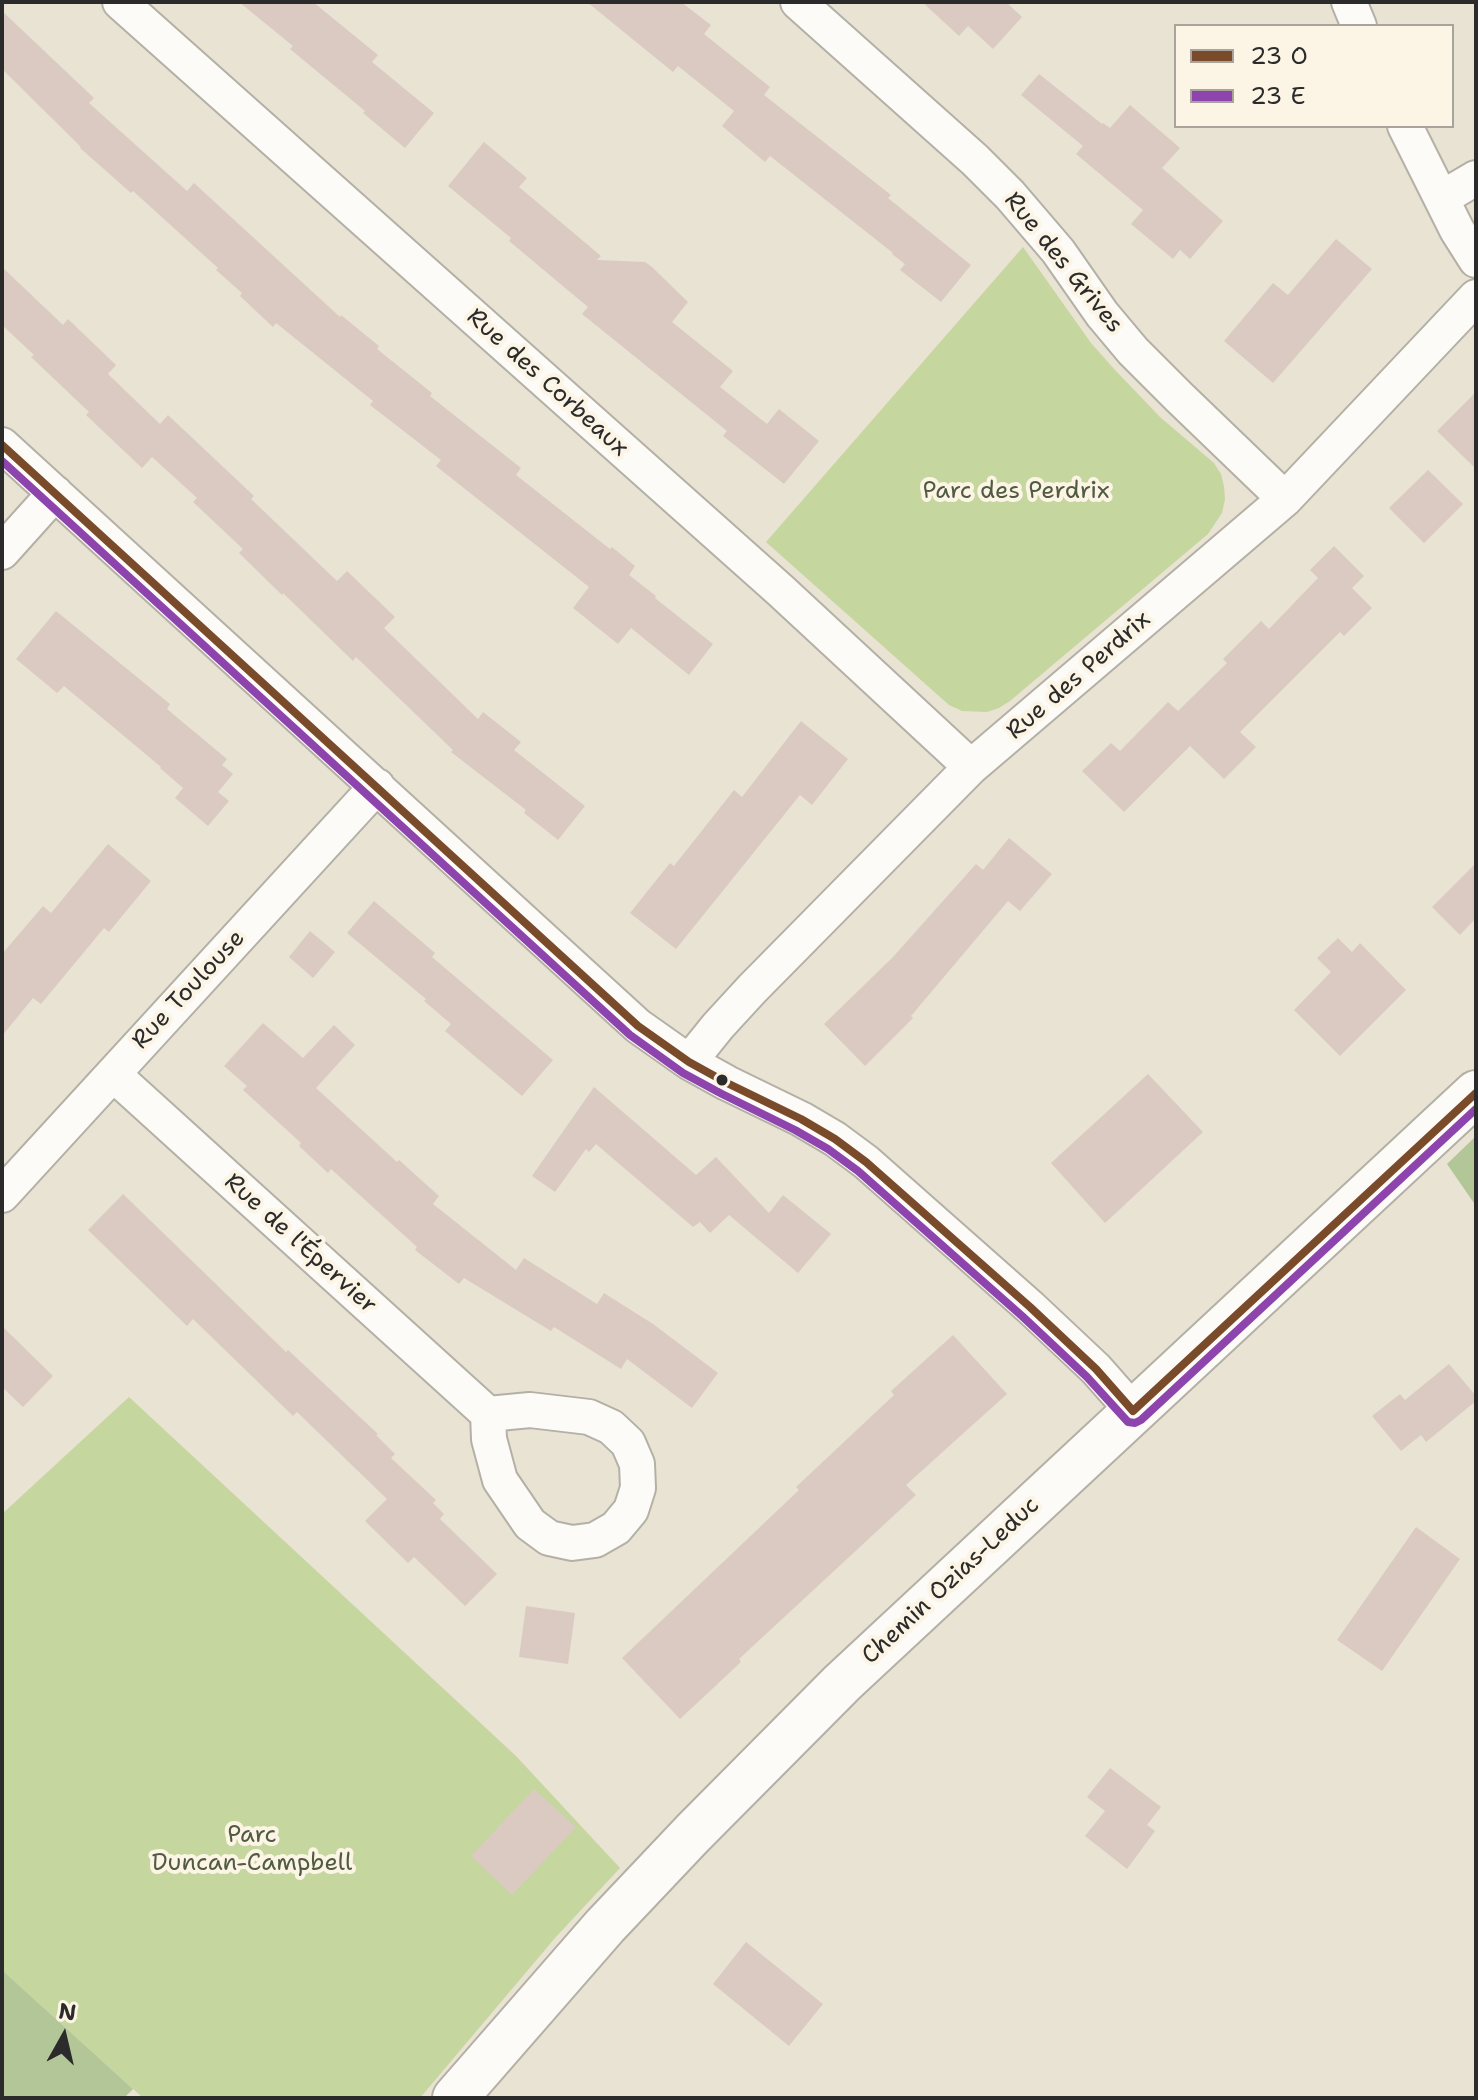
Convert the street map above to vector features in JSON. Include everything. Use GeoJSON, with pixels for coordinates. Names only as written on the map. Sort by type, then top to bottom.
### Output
{"type":"FeatureCollection","features":[{"type":"Feature","properties":{"kind":"street","name":"Rue des Corbeaux"},"geometry":{"type":"LineString","coordinates":[[120,2],[780,590],[971,767]]}},
{"type":"Feature","properties":{"kind":"street","name":"Rue des Grives"},"geometry":{"type":"LineString","coordinates":[[798,2],[1010,195],[1058,251],[1102,314],[1133,351],[1285,499]]}},
{"type":"Feature","properties":{"kind":"street"},"geometry":{"type":"LineString","coordinates":[[1349,2],[1358,24]]}},
{"type":"Feature","properties":{"kind":"street"},"geometry":{"type":"LineString","coordinates":[[1406,128],[1457,230],[1476,260]]}},
{"type":"Feature","properties":{"kind":"street"},"geometry":{"type":"LineString","coordinates":[[1442,198],[1476,178]]}},
{"type":"Feature","properties":{"kind":"street","name":"Rue des Perdrix"},"geometry":{"type":"LineString","coordinates":[[689,1062],[752,989],[971,767],[1285,499],[1476,297]]}},
{"type":"Feature","properties":{"kind":"street"},"geometry":{"type":"LineString","coordinates":[[2,445],[638,1026],[689,1062],[801,1119],[866,1162],[1030,1307],[1096,1369],[1133,1411]]}},
{"type":"Feature","properties":{"kind":"street"},"geometry":{"type":"LineString","coordinates":[[2,552],[55,493]]}},
{"type":"Feature","properties":{"kind":"street","name":"Rue Toulouse"},"geometry":{"type":"LineString","coordinates":[[2,1195],[377,786]]}},
{"type":"Feature","properties":{"kind":"street","name":"Rue de l'Épervier"},"geometry":{"type":"LineString","coordinates":[[113,1074],[488,1414]]}},
{"type":"Feature","properties":{"kind":"street","name":"Chemin Ozias-Leduc"},"geometry":{"type":"LineString","coordinates":[[455,2098],[605,1926],[842,1683],[1476,1093]]}},
{"type":"Feature","properties":{"kind":"street"},"geometry":{"type":"LineString","coordinates":[[530,1410],[560,1413],[589,1417],[611,1427],[628,1443],[637,1464],[638,1488],[631,1510],[616,1528],[595,1540],[572,1543],[549,1538],[530,1524],[500,1480],[489,1439],[488,1414],[530,1410]]}},
{"type":"Feature","properties":{"kind":"green space","name":"Parc des Perdrix"},"geometry":{"type":"Polygon","coordinates":[[[1023,247],[1091,343],[1160,417],[1214,463],[1221,474],[1225,499],[1222,513],[1208,534],[1010,701],[987,712],[962,711],[949,705],[766,542],[1023,247]]]}},
{"type":"Feature","properties":{"kind":"green space"},"geometry":{"type":"Polygon","coordinates":[[[1476,1136],[1476,1206],[1447,1164],[1476,1136]]]}},
{"type":"Feature","properties":{"kind":"green space","name":"Parc Duncan-Campbell"},"geometry":{"type":"Polygon","coordinates":[[[129,1397],[516,1756],[620,1868],[555,1938],[420,2098],[143,2098],[2,1970],[2,1514],[129,1397]]]}},
{"type":"Feature","properties":{"kind":"green space"},"geometry":{"type":"Polygon","coordinates":[[[2,1970],[133,2089],[124,2098],[2,2098],[2,1970]]]}},
{"type":"Feature","properties":{"kind":"building"},"geometry":{"type":"Polygon","coordinates":[[[239,2],[313,2],[378,55],[372,62],[434,113],[405,148],[290,49],[293,46],[239,2]]]}},
{"type":"Feature","properties":{"kind":"building"},"geometry":{"type":"Polygon","coordinates":[[[587,2],[681,2],[711,25],[704,34],[770,87],[764,95],[891,195],[888,198],[971,265],[941,302],[900,270],[905,264],[893,253],[770,156],[765,162],[722,126],[734,111],[678,66],[673,72],[587,2]]]}},
{"type":"Feature","properties":{"kind":"building"},"geometry":{"type":"Polygon","coordinates":[[[922,2],[1006,2],[1022,17],[993,49],[968,26],[959,36],[922,2]]]}},
{"type":"Feature","properties":{"kind":"building"},"geometry":{"type":"Polygon","coordinates":[[[2,11],[94,98],[89,103],[187,191],[194,183],[340,317],[379,346],[377,349],[432,393],[430,396],[521,468],[516,475],[635,566],[629,575],[713,644],[689,675],[631,628],[618,644],[573,608],[589,587],[436,466],[441,460],[370,405],[373,401],[276,323],[273,327],[240,296],[242,293],[216,270],[218,268],[80,148],[2,69],[2,11]]]}},
{"type":"Feature","properties":{"kind":"building"},"geometry":{"type":"Polygon","coordinates":[[[1039,74],[1102,124],[1110,128],[1130,105],[1180,148],[1162,168],[1223,221],[1190,259],[1180,250],[1173,259],[1131,224],[1143,210],[1076,154],[1083,146],[1021,95],[1039,74]]]}},
{"type":"Feature","properties":{"kind":"building"},"geometry":{"type":"Polygon","coordinates":[[[484,142],[527,178],[519,187],[601,256],[597,260],[645,262],[688,302],[672,322],[733,371],[720,387],[767,424],[779,409],[819,441],[784,484],[723,436],[727,431],[582,314],[588,307],[448,186],[484,142]]]}},
{"type":"Feature","properties":{"kind":"building"},"geometry":{"type":"Polygon","coordinates":[[[1336,239],[1372,269],[1273,383],[1224,341],[1273,283],[1288,295],[1336,239]]]}},
{"type":"Feature","properties":{"kind":"building"},"geometry":{"type":"Polygon","coordinates":[[[2,267],[63,325],[68,319],[116,365],[108,374],[160,424],[168,415],[254,496],[251,499],[337,581],[347,571],[395,617],[384,628],[478,719],[483,712],[521,742],[514,750],[585,806],[558,840],[524,813],[526,810],[451,752],[453,750],[356,657],[353,661],[282,595],[239,553],[243,549],[193,502],[197,498],[152,457],[142,468],[86,415],[89,412],[2,325],[2,267]]]}},
{"type":"Feature","properties":{"kind":"building"},"geometry":{"type":"Polygon","coordinates":[[[1476,392],[1476,469],[1437,431],[1476,392]]]}},
{"type":"Feature","properties":{"kind":"building"},"geometry":{"type":"Polygon","coordinates":[[[1428,470],[1463,504],[1424,543],[1389,508],[1428,470]]]}},
{"type":"Feature","properties":{"kind":"building"},"geometry":{"type":"Polygon","coordinates":[[[1334,546],[1364,576],[1352,588],[1372,608],[1344,636],[1340,632],[1240,732],[1256,747],[1224,779],[1190,746],[1124,812],[1082,771],[1111,743],[1120,751],[1168,702],[1178,711],[1227,663],[1223,659],[1261,621],[1269,629],[1318,578],[1310,570],[1334,546]]]}},
{"type":"Feature","properties":{"kind":"building"},"geometry":{"type":"Polygon","coordinates":[[[56,611],[170,704],[167,709],[227,759],[222,765],[233,774],[218,792],[229,801],[208,826],[175,798],[183,788],[161,767],[64,686],[57,693],[16,659],[56,611]]]}},
{"type":"Feature","properties":{"kind":"building"},"geometry":{"type":"Polygon","coordinates":[[[801,721],[848,759],[812,805],[800,795],[676,949],[630,913],[670,863],[674,866],[734,790],[742,797],[801,721]]]}},
{"type":"Feature","properties":{"kind":"building"},"geometry":{"type":"Polygon","coordinates":[[[1009,838],[1052,874],[1020,911],[1008,901],[911,1016],[913,1018],[865,1066],[824,1024],[893,957],[976,864],[983,870],[1009,838]]]}},
{"type":"Feature","properties":{"kind":"building"},"geometry":{"type":"Polygon","coordinates":[[[108,844],[151,881],[109,932],[104,928],[41,1004],[33,998],[2,1036],[2,954],[43,906],[51,913],[108,844]]]}},
{"type":"Feature","properties":{"kind":"building"},"geometry":{"type":"Polygon","coordinates":[[[1476,863],[1476,918],[1460,935],[1432,907],[1476,863]]]}},
{"type":"Feature","properties":{"kind":"building"},"geometry":{"type":"Polygon","coordinates":[[[374,901],[435,953],[432,957],[553,1060],[522,1096],[445,1031],[451,1024],[424,1001],[426,999],[347,933],[374,901]]]}},
{"type":"Feature","properties":{"kind":"building"},"geometry":{"type":"Polygon","coordinates":[[[310,931],[335,952],[313,978],[289,957],[310,931]]]}},
{"type":"Feature","properties":{"kind":"building"},"geometry":{"type":"Polygon","coordinates":[[[1338,938],[1352,952],[1360,943],[1406,990],[1340,1056],[1294,1010],[1331,972],[1317,958],[1338,938]]]}},
{"type":"Feature","properties":{"kind":"building"},"geometry":{"type":"Polygon","coordinates":[[[263,1023],[303,1058],[334,1025],[355,1045],[316,1088],[439,1196],[433,1204],[516,1270],[524,1258],[597,1304],[604,1293],[653,1324],[718,1373],[692,1408],[627,1359],[621,1369],[554,1327],[551,1331],[464,1278],[459,1284],[415,1250],[417,1247],[331,1169],[328,1173],[299,1146],[301,1143],[243,1090],[247,1086],[224,1066],[263,1023]]]}},
{"type":"Feature","properties":{"kind":"building"},"geometry":{"type":"Polygon","coordinates":[[[1148,1074],[1203,1132],[1105,1223],[1051,1163],[1148,1074]]]}},
{"type":"Feature","properties":{"kind":"building"},"geometry":{"type":"Polygon","coordinates":[[[594,1087],[696,1175],[716,1157],[769,1213],[783,1195],[831,1234],[798,1273],[729,1215],[710,1233],[700,1222],[693,1227],[596,1144],[589,1152],[586,1149],[555,1192],[532,1176],[594,1087]]]}},
{"type":"Feature","properties":{"kind":"building"},"geometry":{"type":"Polygon","coordinates":[[[123,1194],[286,1352],[288,1350],[378,1434],[395,1454],[391,1458],[436,1500],[433,1503],[444,1514],[440,1519],[497,1574],[465,1606],[414,1557],[408,1563],[365,1521],[387,1499],[297,1412],[293,1416],[193,1319],[187,1326],[88,1230],[123,1194]]]}},
{"type":"Feature","properties":{"kind":"building"},"geometry":{"type":"Polygon","coordinates":[[[2,1326],[53,1376],[23,1407],[2,1387],[2,1326]]]}},
{"type":"Feature","properties":{"kind":"building"},"geometry":{"type":"Polygon","coordinates":[[[953,1335],[1007,1394],[906,1485],[916,1495],[739,1659],[741,1662],[680,1719],[622,1658],[799,1490],[796,1487],[894,1395],[891,1391],[953,1335]]]}},
{"type":"Feature","properties":{"kind":"building"},"geometry":{"type":"Polygon","coordinates":[[[1449,1364],[1476,1396],[1476,1401],[1426,1442],[1421,1435],[1401,1451],[1372,1416],[1400,1394],[1405,1400],[1449,1364]]]}},
{"type":"Feature","properties":{"kind":"building"},"geometry":{"type":"Polygon","coordinates":[[[1416,1527],[1460,1559],[1382,1671],[1337,1640],[1416,1527]]]}},
{"type":"Feature","properties":{"kind":"building"},"geometry":{"type":"Polygon","coordinates":[[[526,1606],[575,1613],[568,1664],[519,1657],[526,1606]]]}},
{"type":"Feature","properties":{"kind":"building"},"geometry":{"type":"Polygon","coordinates":[[[1110,1768],[1161,1807],[1147,1825],[1155,1831],[1127,1869],[1085,1836],[1105,1811],[1087,1797],[1110,1768]]]}},
{"type":"Feature","properties":{"kind":"building"},"geometry":{"type":"Polygon","coordinates":[[[534,1789],[576,1827],[512,1895],[471,1856],[534,1789]]]}},
{"type":"Feature","properties":{"kind":"building"},"geometry":{"type":"Polygon","coordinates":[[[746,1942],[823,2004],[789,2046],[713,1984],[746,1942]]]}},
{"type":"Feature","properties":{"kind":"transit line"},"geometry":{"type":"LineString","coordinates":[[2,445],[638,1026],[689,1062],[801,1119],[866,1162],[1030,1307],[1096,1369],[1133,1411],[1476,1093]]}},
{"type":"Feature","properties":{"kind":"transit line"},"geometry":{"type":"LineString","coordinates":[[2,461],[630,1035],[683,1073],[795,1130],[858,1171],[1022,1316],[1087,1377],[1128,1422],[1141,1420],[1476,1109]]}}]}
